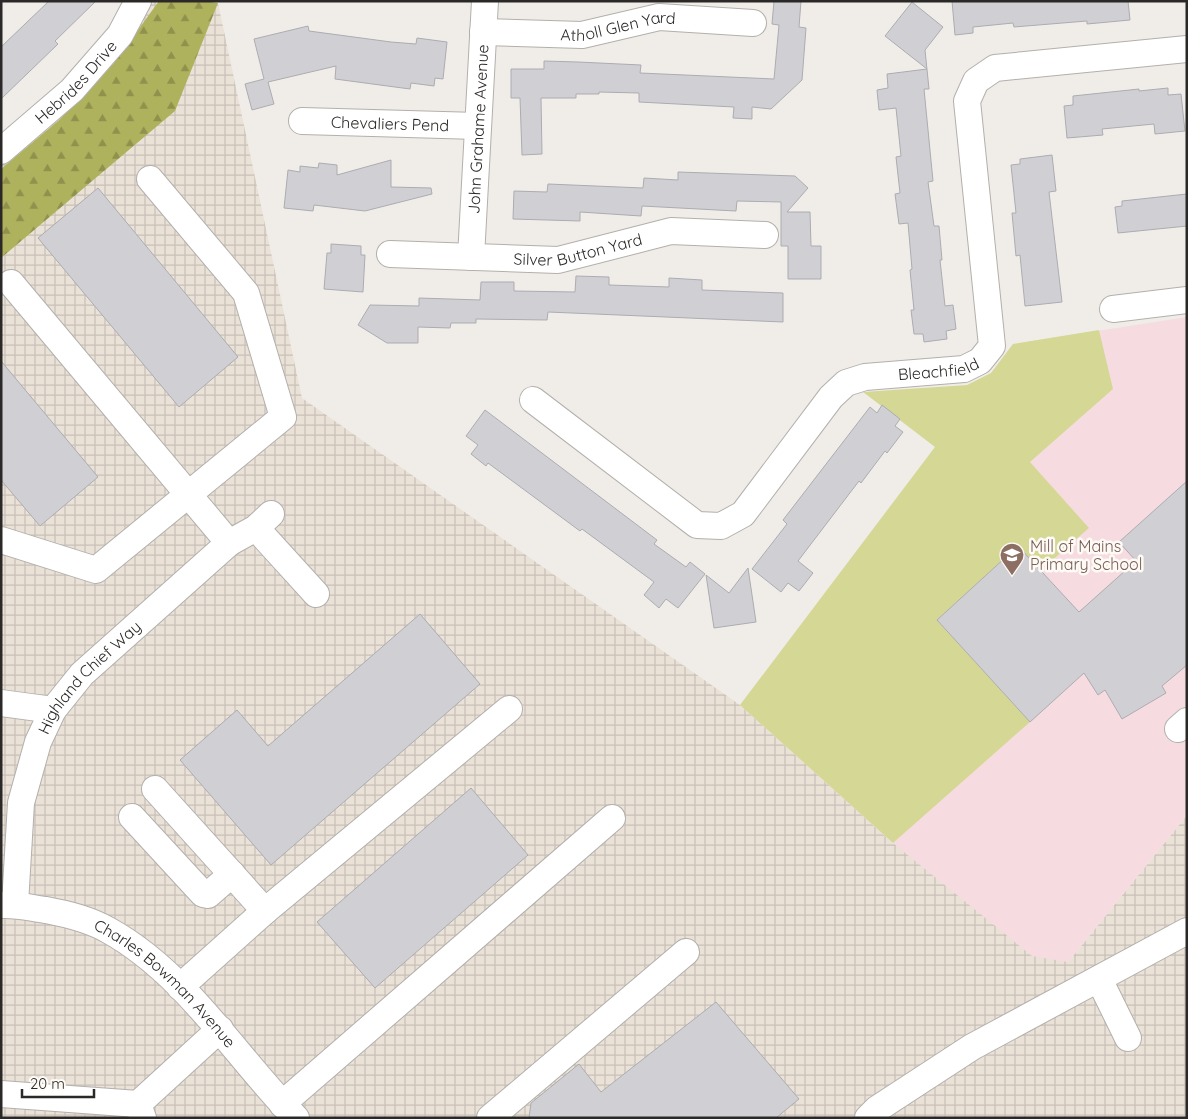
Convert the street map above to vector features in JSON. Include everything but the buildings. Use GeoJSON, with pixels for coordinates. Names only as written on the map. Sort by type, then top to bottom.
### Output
{"type":"FeatureCollection","features":[{"type":"Feature","properties":{"kind":"street","name":"Hebrides Drive"},"geometry":{"type":"LineString","coordinates":[[1,151],[72,90],[120,35],[138,1]]}},
{"type":"Feature","properties":{"kind":"street","name":"John Grahame Avenue"},"geometry":{"type":"LineString","coordinates":[[471,257],[485,1]]}},
{"type":"Feature","properties":{"kind":"street","name":"Atholl Glen Yard"},"geometry":{"type":"LineString","coordinates":[[483,32],[582,35],[659,17],[753,23]]}},
{"type":"Feature","properties":{"kind":"street","name":"Bleachfield"},"geometry":{"type":"LineString","coordinates":[[533,400],[697,525],[721,526],[743,514],[831,397],[846,383],[865,377],[964,369],[980,361],[992,346],[967,101],[976,81],[995,68],[1187,49]]}},
{"type":"Feature","properties":{"kind":"street","name":"Chevaliers Pend"},"geometry":{"type":"LineString","coordinates":[[302,121],[478,126]]}},
{"type":"Feature","properties":{"kind":"street"},"geometry":{"type":"LineString","coordinates":[[1,540],[96,570],[283,417],[246,293],[150,179]]}},
{"type":"Feature","properties":{"kind":"street","name":"Silver Button Yard"},"geometry":{"type":"LineString","coordinates":[[390,254],[558,260],[671,231],[764,235]]}},
{"type":"Feature","properties":{"kind":"street"},"geometry":{"type":"LineString","coordinates":[[11,283],[229,543]]}},
{"type":"Feature","properties":{"kind":"street"},"geometry":{"type":"LineString","coordinates":[[1113,309],[1187,300]]}},
{"type":"Feature","properties":{"kind":"street","name":"Highland Chief Way"},"geometry":{"type":"LineString","coordinates":[[8,905],[21,803],[38,742],[53,710],[82,674],[229,543],[263,521],[316,594]]}},
{"type":"Feature","properties":{"kind":"street"},"geometry":{"type":"LineString","coordinates":[[1,703],[53,710]]}},
{"type":"Feature","properties":{"kind":"street"},"geometry":{"type":"LineString","coordinates":[[180,987],[265,911],[508,709]]}},
{"type":"Feature","properties":{"kind":"street"},"geometry":{"type":"LineString","coordinates":[[155,789],[265,911]]}},
{"type":"Feature","properties":{"kind":"street"},"geometry":{"type":"LineString","coordinates":[[132,817],[203,894],[208,895],[232,874]]}},
{"type":"Feature","properties":{"kind":"street"},"geometry":{"type":"LineString","coordinates":[[289,1111],[612,818]]}},
{"type":"Feature","properties":{"kind":"street","name":"Charles Bowman Avenue"},"geometry":{"type":"LineString","coordinates":[[8,905],[71,915],[107,929],[140,951],[180,987],[220,1029],[289,1111]]}},
{"type":"Feature","properties":{"kind":"street"},"geometry":{"type":"LineString","coordinates":[[868,1118],[877,1109],[972,1047],[1187,931]]}},
{"type":"Feature","properties":{"kind":"street"},"geometry":{"type":"LineString","coordinates":[[490,1118],[686,952]]}},
{"type":"Feature","properties":{"kind":"street"},"geometry":{"type":"LineString","coordinates":[[1099,979],[1128,1038]]}},
{"type":"Feature","properties":{"kind":"street"},"geometry":{"type":"LineString","coordinates":[[1,1094],[140,1111],[220,1029]]}},
{"type":"Feature","properties":{"kind":"shaded area"},"geometry":{"type":"Polygon","coordinates":[[[138,1],[204,1],[218,3],[302,398],[740,705],[893,843],[1068,962],[1187,815],[1187,1118],[1,1118],[1,151],[138,1]]]}},
{"type":"Feature","properties":{"kind":"shaded area","name":"Mill of Mains Primary School"},"geometry":{"type":"Polygon","coordinates":[[[1187,317],[1187,815],[1068,962],[1032,956],[893,843],[740,705],[1013,344],[1187,317]]]}},
{"type":"Feature","properties":{"kind":"green space"},"geometry":{"type":"Polygon","coordinates":[[[159,1],[204,1],[218,3],[175,111],[1,258],[1,169],[58,121],[114,63],[159,1]]]}},
{"type":"Feature","properties":{"kind":"green space"},"geometry":{"type":"Polygon","coordinates":[[[1099,330],[1113,389],[1030,462],[1089,528],[1040,571],[1018,546],[937,620],[1030,722],[893,843],[740,705],[935,447],[863,392],[967,385],[991,373],[1013,344],[1099,330]]]}},
{"type":"Feature","properties":{"kind":"place","name":"Mill of Mains Primary School"},"geometry":{"type":"Point","coordinates":[1012,576]}}]}
